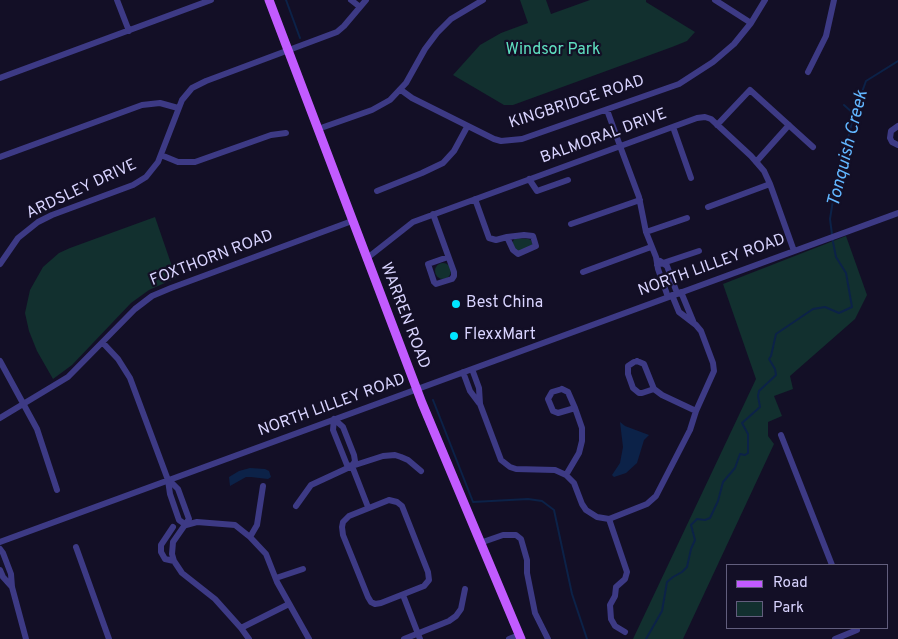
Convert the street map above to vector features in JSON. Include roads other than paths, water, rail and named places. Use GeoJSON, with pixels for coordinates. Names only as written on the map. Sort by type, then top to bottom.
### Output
{"type":"FeatureCollection","features":[{"type":"Feature","properties":{"kind":"main road","name":"WARREN ROAD"},"geometry":{"type":"LineString","coordinates":[[269,0],[416,390],[520,637]]}},
{"type":"Feature","properties":{"kind":"street"},"geometry":{"type":"LineString","coordinates":[[118,0],[129,31]]}},
{"type":"Feature","properties":{"kind":"street"},"geometry":{"type":"LineString","coordinates":[[0,78],[208,0]]}},
{"type":"Feature","properties":{"kind":"street"},"geometry":{"type":"LineString","coordinates":[[351,0],[360,7]]}},
{"type":"Feature","properties":{"kind":"street","name":"ARDSLEY DRIVE"},"geometry":{"type":"LineString","coordinates":[[0,264],[13,244],[32,227],[52,215],[139,182],[152,171],[161,155],[178,108],[192,88],[337,32],[366,0]]}},
{"type":"Feature","properties":{"kind":"street"},"geometry":{"type":"LineString","coordinates":[[318,129],[376,108],[390,100],[410,78],[425,49],[437,33],[451,19],[483,0]]}},
{"type":"Feature","properties":{"kind":"street"},"geometry":{"type":"LineString","coordinates":[[715,0],[751,23]]}},
{"type":"Feature","properties":{"kind":"street","name":"KINGBRIDGE ROAD"},"geometry":{"type":"LineString","coordinates":[[401,90],[467,127],[494,139],[501,141],[530,137],[679,84],[713,62],[734,44],[751,23],[764,0]]}},
{"type":"Feature","properties":{"kind":"street"},"geometry":{"type":"LineString","coordinates":[[808,72],[826,36],[832,16],[834,0]]}},
{"type":"Feature","properties":{"kind":"street"},"geometry":{"type":"LineString","coordinates":[[794,251],[770,184],[756,162],[717,125],[750,90],[813,147]]}},
{"type":"Feature","properties":{"kind":"street"},"geometry":{"type":"LineString","coordinates":[[0,157],[142,104],[160,103],[178,108]]}},
{"type":"Feature","properties":{"kind":"street"},"geometry":{"type":"LineString","coordinates":[[472,369],[479,388],[480,404],[498,455],[505,464],[516,469],[555,470],[566,475],[574,483],[586,510],[597,517],[609,519],[647,504],[656,496],[690,430],[696,411],[713,375],[714,366],[701,331],[674,294],[651,247],[640,200],[607,110]]}},
{"type":"Feature","properties":{"kind":"street","name":"BALMORAL DRIVE"},"geometry":{"type":"LineString","coordinates":[[366,259],[413,222],[433,214],[619,145],[701,118],[708,118],[717,125]]}},
{"type":"Feature","properties":{"kind":"street"},"geometry":{"type":"LineString","coordinates":[[756,162],[789,125]]}},
{"type":"Feature","properties":{"kind":"street"},"geometry":{"type":"LineString","coordinates":[[898,126],[891,131],[890,138],[892,142],[898,145]]}},
{"type":"Feature","properties":{"kind":"street"},"geometry":{"type":"LineString","coordinates":[[377,191],[422,174],[443,163],[454,151],[467,127]]}},
{"type":"Feature","properties":{"kind":"street"},"geometry":{"type":"LineString","coordinates":[[673,127],[691,178]]}},
{"type":"Feature","properties":{"kind":"street"},"geometry":{"type":"LineString","coordinates":[[161,155],[178,162],[196,162],[271,135],[286,133]]}},
{"type":"Feature","properties":{"kind":"street"},"geometry":{"type":"LineString","coordinates":[[528,179],[537,191],[568,180]]}},
{"type":"Feature","properties":{"kind":"street"},"geometry":{"type":"LineString","coordinates":[[708,207],[770,184]]}},
{"type":"Feature","properties":{"kind":"street"},"geometry":{"type":"LineString","coordinates":[[475,199],[489,238],[496,240],[507,237]]}},
{"type":"Feature","properties":{"kind":"street"},"geometry":{"type":"LineString","coordinates":[[571,224],[640,200]]}},
{"type":"Feature","properties":{"kind":"street","name":"NORTH LILLEY ROAD"},"geometry":{"type":"LineString","coordinates":[[0,542],[898,212]]}},
{"type":"Feature","properties":{"kind":"street"},"geometry":{"type":"LineString","coordinates":[[433,214],[448,257],[454,276],[452,279],[436,284],[428,264],[448,257]]}},
{"type":"Feature","properties":{"kind":"street"},"geometry":{"type":"LineString","coordinates":[[646,232],[687,218]]}},
{"type":"Feature","properties":{"kind":"street","name":"FOXTHORN ROAD"},"geometry":{"type":"LineString","coordinates":[[0,418],[68,377],[135,309],[160,292],[352,221]]}},
{"type":"Feature","properties":{"kind":"street"},"geometry":{"type":"LineString","coordinates":[[583,272],[651,247]]}},
{"type":"Feature","properties":{"kind":"street"},"geometry":{"type":"LineString","coordinates":[[660,264],[699,251]]}},
{"type":"Feature","properties":{"kind":"street"},"geometry":{"type":"LineString","coordinates":[[674,294],[679,312],[682,316],[693,322]]}},
{"type":"Feature","properties":{"kind":"street"},"geometry":{"type":"LineString","coordinates":[[103,343],[130,378],[168,480],[170,494],[179,520],[186,525]]}},
{"type":"Feature","properties":{"kind":"street"},"geometry":{"type":"LineString","coordinates":[[0,360],[36,429],[58,490]]}},
{"type":"Feature","properties":{"kind":"street"},"geometry":{"type":"LineString","coordinates":[[654,389],[642,393],[636,391],[628,374],[631,364],[638,361],[644,364],[654,389],[662,395],[696,411]]}},
{"type":"Feature","properties":{"kind":"street"},"geometry":{"type":"LineString","coordinates":[[463,372],[470,391],[480,404]]}},
{"type":"Feature","properties":{"kind":"street"},"geometry":{"type":"LineString","coordinates":[[566,475],[579,453],[582,442],[582,428],[575,408],[570,394],[566,390],[559,389],[552,392],[549,397],[551,409],[555,413],[562,413],[575,408]]}},
{"type":"Feature","properties":{"kind":"street"},"geometry":{"type":"LineString","coordinates":[[334,419],[333,430],[347,464],[352,466],[368,508]]}},
{"type":"Feature","properties":{"kind":"street"},"geometry":{"type":"LineString","coordinates":[[334,419],[342,427],[354,455],[355,461],[352,466]]}},
{"type":"Feature","properties":{"kind":"street"},"geometry":{"type":"LineString","coordinates":[[781,435],[832,564]]}},
{"type":"Feature","properties":{"kind":"street"},"geometry":{"type":"LineString","coordinates":[[296,506],[311,485],[352,466],[384,456],[395,455],[408,460],[421,471]]}},
{"type":"Feature","properties":{"kind":"street"},"geometry":{"type":"LineString","coordinates":[[168,480],[178,490],[189,519],[173,542],[172,554],[174,560],[182,573],[206,591],[249,639]]}},
{"type":"Feature","properties":{"kind":"street"},"geometry":{"type":"LineString","coordinates":[[250,537],[257,525],[263,486]]}},
{"type":"Feature","properties":{"kind":"street"},"geometry":{"type":"LineString","coordinates":[[391,500],[400,504],[429,577],[426,585],[378,604],[373,603],[368,597],[342,530],[343,522],[347,517],[368,508],[391,500]]}},
{"type":"Feature","properties":{"kind":"street"},"geometry":{"type":"LineString","coordinates":[[609,519],[627,572],[625,579],[616,587],[615,596],[610,605],[611,620],[615,626],[625,632]]}},
{"type":"Feature","properties":{"kind":"street"},"geometry":{"type":"LineString","coordinates":[[186,525],[197,522],[235,525],[250,537],[266,554],[289,604],[309,639]]}},
{"type":"Feature","properties":{"kind":"street"},"geometry":{"type":"LineString","coordinates":[[173,527],[161,545],[161,552],[165,559],[174,560]]}},
{"type":"Feature","properties":{"kind":"street"},"geometry":{"type":"LineString","coordinates":[[480,543],[503,535],[516,535],[521,539],[527,560],[526,573],[535,613],[548,639]]}},
{"type":"Feature","properties":{"kind":"street"},"geometry":{"type":"LineString","coordinates":[[76,547],[109,639]]}},
{"type":"Feature","properties":{"kind":"street"},"geometry":{"type":"LineString","coordinates":[[0,549],[11,574],[12,587],[26,639]]}},
{"type":"Feature","properties":{"kind":"street"},"geometry":{"type":"LineString","coordinates":[[276,578],[303,569]]}},
{"type":"Feature","properties":{"kind":"street"},"geometry":{"type":"LineString","coordinates":[[0,570],[3,577],[12,587]]}},
{"type":"Feature","properties":{"kind":"street"},"geometry":{"type":"LineString","coordinates":[[404,639],[419,636],[450,621],[461,609],[465,589]]}},
{"type":"Feature","properties":{"kind":"street"},"geometry":{"type":"LineString","coordinates":[[403,595],[419,636]]}},
{"type":"Feature","properties":{"kind":"street"},"geometry":{"type":"LineString","coordinates":[[241,628],[289,604]]}},
{"type":"Feature","properties":{"kind":"street"},"geometry":{"type":"LineString","coordinates":[[835,639],[856,629],[860,639]]}},
{"type":"Feature","properties":{"kind":"street"},"geometry":{"type":"LineString","coordinates":[[509,639],[520,637]]}},
{"type":"Feature","properties":{"kind":"water"},"geometry":{"type":"Polygon","coordinates":[[[620,422],[625,426],[649,435],[644,440],[637,463],[626,473],[614,477],[612,475],[620,463],[623,447],[620,422]]]}},
{"type":"Feature","properties":{"kind":"water"},"geometry":{"type":"Polygon","coordinates":[[[250,468],[265,469],[269,471],[271,477],[268,479],[246,477],[230,486],[229,477],[239,471],[250,468]]]}},
{"type":"Feature","properties":{"kind":"waterway"},"geometry":{"type":"LineString","coordinates":[[286,0],[300,38]]}},
{"type":"Feature","properties":{"kind":"waterway","name":"Tonquish Creek"},"geometry":{"type":"LineString","coordinates":[[646,639],[662,611],[667,582],[687,567],[695,540],[691,525],[697,519],[705,520],[710,518],[718,501],[723,482],[735,468],[740,454],[745,455],[748,453],[748,434],[742,423],[760,407],[759,391],[776,375],[769,359],[776,334],[813,309],[825,307],[839,313],[852,307],[846,273],[836,257],[833,242],[830,219],[833,200],[854,114],[866,81],[898,61]]}},
{"type":"Feature","properties":{"kind":"waterway"},"geometry":{"type":"LineString","coordinates":[[844,105],[854,114]]}},
{"type":"Feature","properties":{"kind":"waterway"},"geometry":{"type":"LineString","coordinates":[[433,400],[473,502],[528,499],[542,501],[554,510],[572,594],[587,639]]}},
{"type":"Feature","properties":{"kind":"place","name":"Best China"},"geometry":{"type":"Point","coordinates":[456,304]}},
{"type":"Feature","properties":{"kind":"place","name":"FlexxMart"},"geometry":{"type":"Point","coordinates":[454,336]}},
{"type":"Feature","properties":{"kind":"park label","name":"Windsor Park"},"geometry":{"type":"Point","coordinates":[553,51]}}]}
